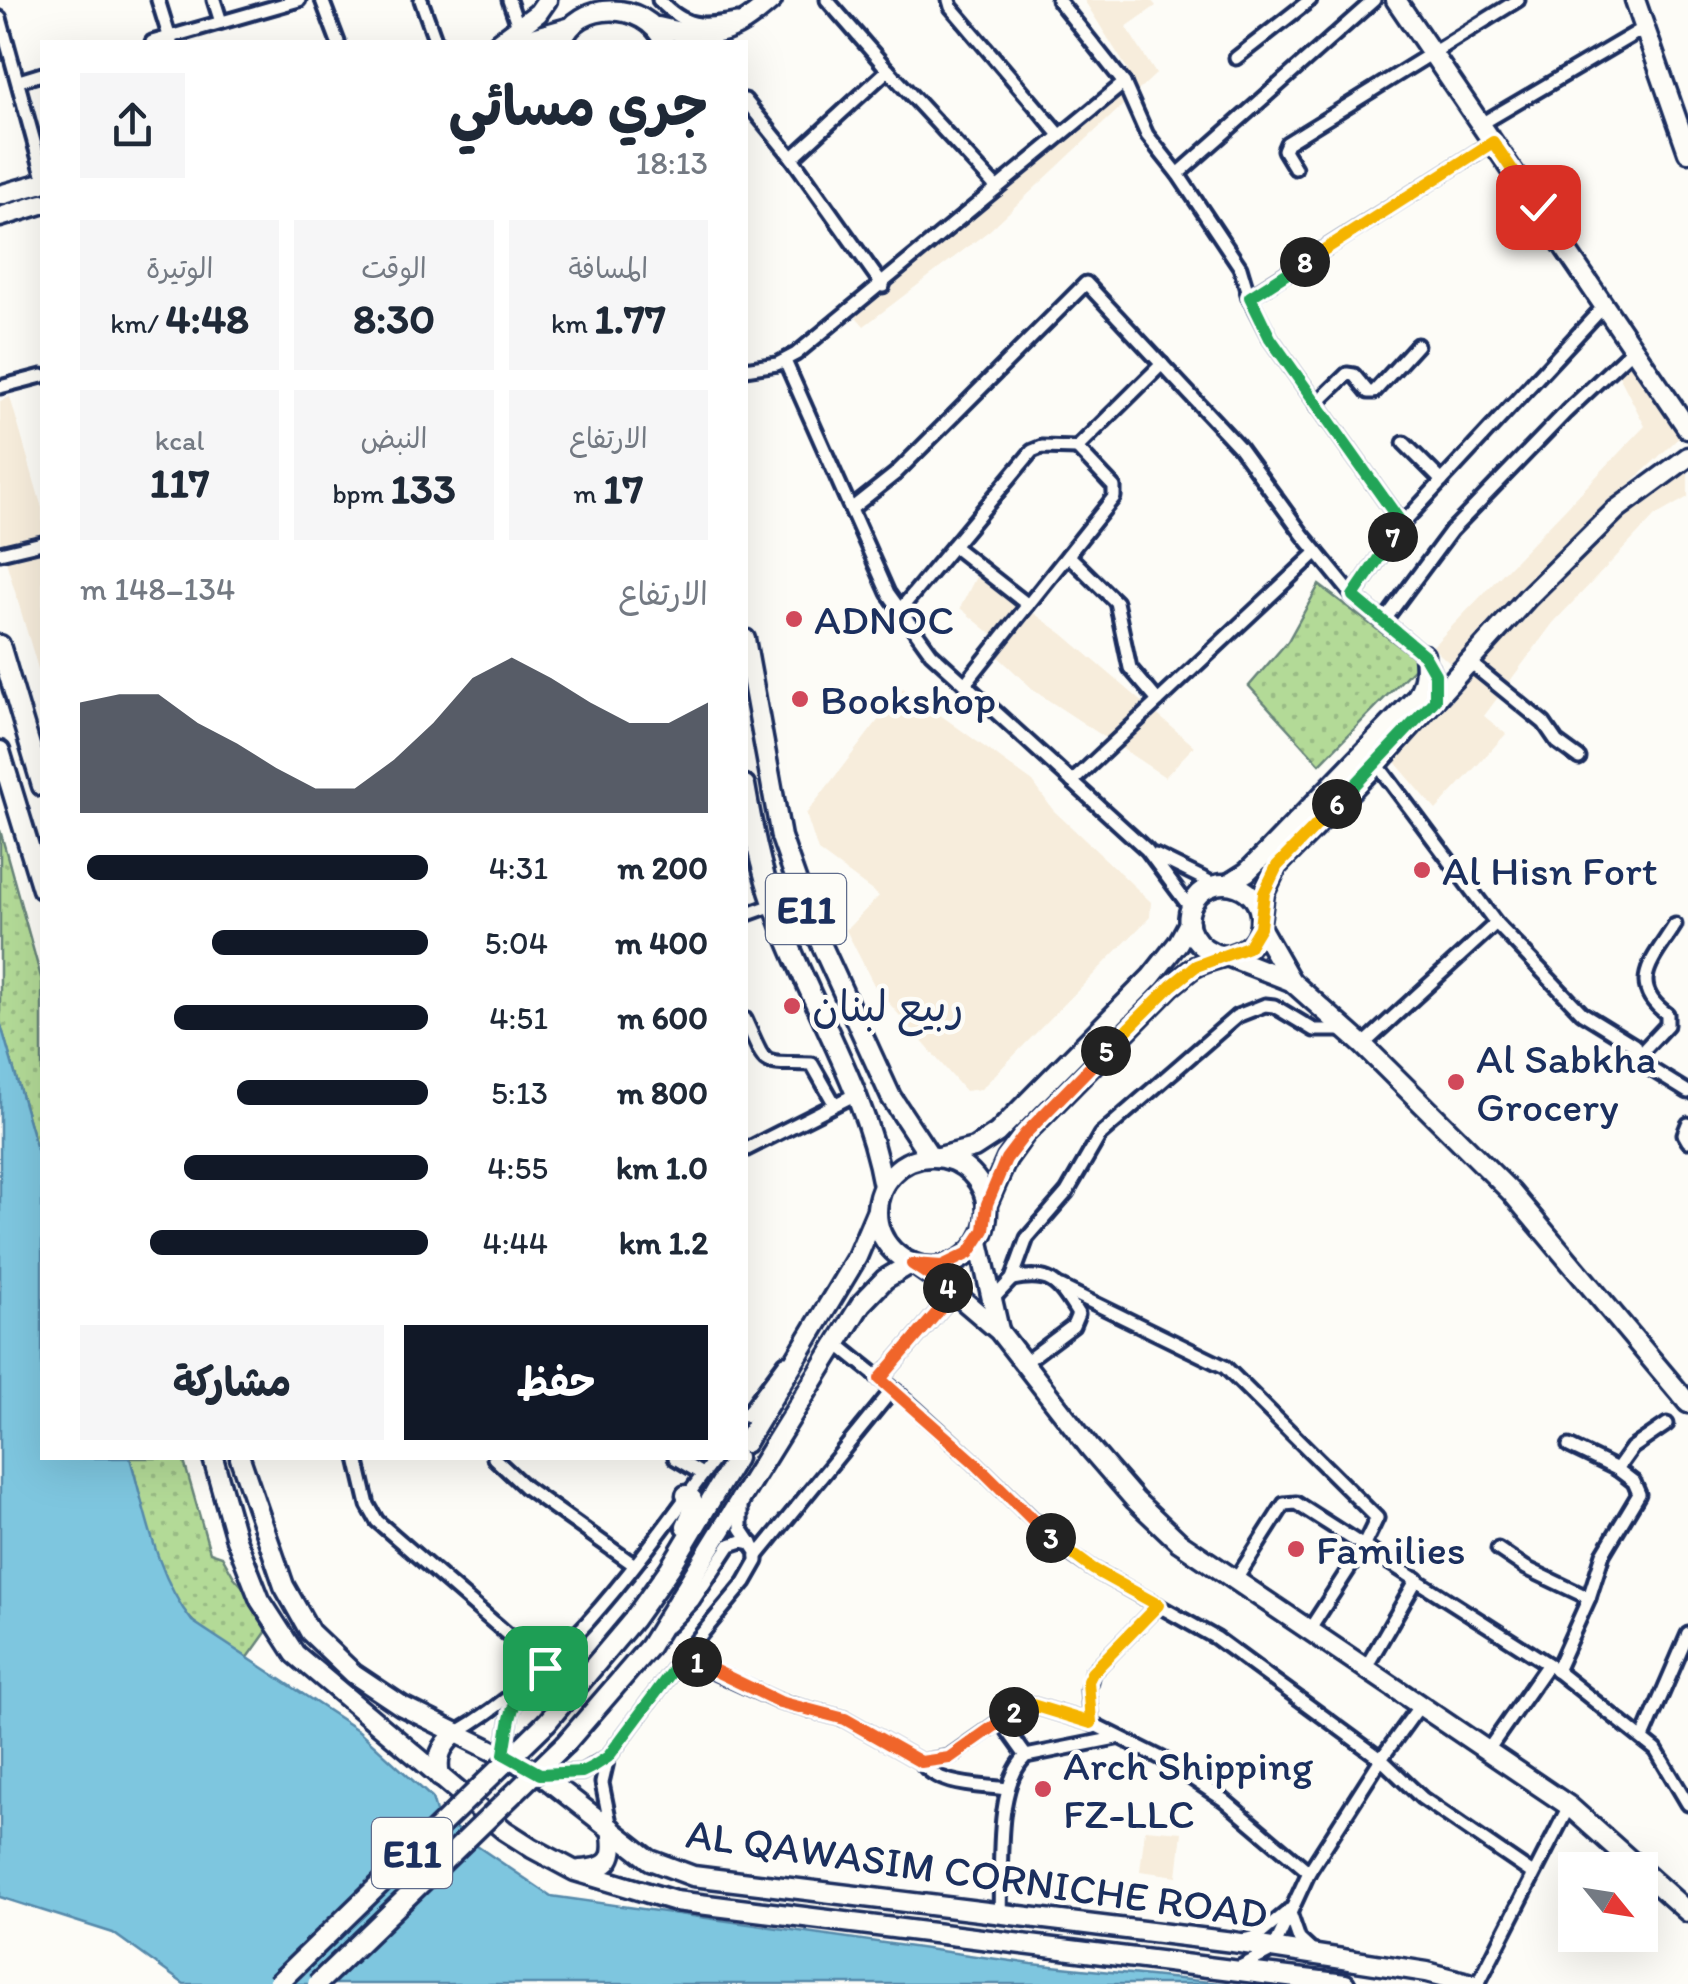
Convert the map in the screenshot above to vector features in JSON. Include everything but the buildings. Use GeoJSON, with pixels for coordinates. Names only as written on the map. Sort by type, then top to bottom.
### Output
{"type":"FeatureCollection","features":[{"type":"Feature","properties":{"kind":"main road"},"geometry":{"type":"LineString","coordinates":[[518,36],[547,0]]}},
{"type":"Feature","properties":{"kind":"main road"},"geometry":{"type":"LineString","coordinates":[[567,31],[568,0]]}},
{"type":"Feature","properties":{"kind":"main road"},"geometry":{"type":"LineString","coordinates":[[518,36],[567,31],[596,4],[627,2],[640,8],[661,35],[721,35],[772,0]]}},
{"type":"Feature","properties":{"kind":"main road"},"geometry":{"type":"LineString","coordinates":[[1396,0],[1688,429]]}},
{"type":"Feature","properties":{"kind":"main road"},"geometry":{"type":"LineString","coordinates":[[1635,0],[1688,152]]}},
{"type":"Feature","properties":{"kind":"main road"},"geometry":{"type":"LineString","coordinates":[[0,195],[40,184]]}},
{"type":"Feature","properties":{"kind":"main road"},"geometry":{"type":"LineString","coordinates":[[0,217],[40,205]]}},
{"type":"Feature","properties":{"kind":"main road"},"geometry":{"type":"LineString","coordinates":[[987,1204],[1006,1159],[1025,1134],[1171,986],[1196,966],[1248,947],[1260,921],[1264,893],[1277,866],[1527,598],[1616,509],[1688,456]]}},
{"type":"Feature","properties":{"kind":"main road"},"geometry":{"type":"LineString","coordinates":[[0,646],[33,729],[40,773]]}},
{"type":"Feature","properties":{"kind":"main road"},"geometry":{"type":"LineString","coordinates":[[748,1438],[857,1258],[883,1186],[902,1165],[974,1148],[1011,1119],[1151,977],[1178,943],[1196,898],[1247,872],[1416,698],[1426,672],[1424,655]]}},
{"type":"Feature","properties":{"kind":"main road","name":"E11"},"geometry":{"type":"LineString","coordinates":[[748,656],[781,838],[810,922],[891,1097],[906,1123],[934,1156]]}},
{"type":"Feature","properties":{"kind":"main road"},"geometry":{"type":"LineString","coordinates":[[0,751],[40,882]]}},
{"type":"Feature","properties":{"kind":"main road","name":"E11"},"geometry":{"type":"LineString","coordinates":[[748,797],[774,905],[856,1094],[877,1152],[883,1186]]}},
{"type":"Feature","properties":{"kind":"main road"},"geometry":{"type":"LineString","coordinates":[[1222,884],[1250,893],[1291,981]]}},
{"type":"Feature","properties":{"kind":"main road"},"geometry":{"type":"LineString","coordinates":[[1190,916],[1192,935],[1200,946],[1291,981],[1342,1019],[1362,1044],[1512,1192],[1686,1394]]}},
{"type":"Feature","properties":{"kind":"main road"},"geometry":{"type":"LineString","coordinates":[[1011,1119],[1012,1095]]}},
{"type":"Feature","properties":{"kind":"main road"},"geometry":{"type":"LineString","coordinates":[[912,1264],[927,1267],[956,1262],[979,1242],[988,1217],[982,1187],[971,1172],[956,1162],[934,1156]]}},
{"type":"Feature","properties":{"kind":"main road"},"geometry":{"type":"LineString","coordinates":[[877,1210],[886,1242],[999,1331],[1136,1500],[1180,1542],[1568,1806],[1688,1912]]}},
{"type":"Feature","properties":{"kind":"main road"},"geometry":{"type":"LineString","coordinates":[[979,1242],[999,1331]]}},
{"type":"Feature","properties":{"kind":"main road","name":"E11"},"geometry":{"type":"LineString","coordinates":[[317,1984],[566,1744],[649,1647],[860,1304],[885,1279],[912,1264]]}},
{"type":"Feature","properties":{"kind":"main road","name":"AL QAWASIM CORNICHE ROAD"},"geometry":{"type":"LineString","coordinates":[[215,1460],[236,1539],[260,1600],[295,1654],[504,1830],[574,1871],[675,1901],[762,1914],[1238,1968],[1345,1984]]}},
{"type":"Feature","properties":{"kind":"main road","name":"AL QAWASIM CORNICHE ROAD"},"geometry":{"type":"LineString","coordinates":[[241,1460],[284,1586],[310,1632],[354,1674],[402,1706],[540,1774],[650,1860],[693,1876],[1233,1942],[1426,1972],[1475,1984]]}},
{"type":"Feature","properties":{"kind":"main road","name":"E11"},"geometry":{"type":"LineString","coordinates":[[277,1984],[547,1722],[633,1620],[670,1568],[735,1460]]}},
{"type":"Feature","properties":{"kind":"main road"},"geometry":{"type":"LineString","coordinates":[[547,1722],[662,1565],[689,1521],[694,1508],[692,1499],[686,1495]]}},
{"type":"Feature","properties":{"kind":"main road"},"geometry":{"type":"LineString","coordinates":[[440,1777],[440,1750],[456,1733]]}},
{"type":"Feature","properties":{"kind":"main road"},"geometry":{"type":"LineString","coordinates":[[574,1871],[606,1864],[615,1848],[611,1828]]}},
{"type":"Feature","properties":{"kind":"street"},"geometry":{"type":"LineString","coordinates":[[158,0],[171,40],[299,0]]}},
{"type":"Feature","properties":{"kind":"street"},"geometry":{"type":"LineString","coordinates":[[214,0],[220,22]]}},
{"type":"Feature","properties":{"kind":"street"},"geometry":{"type":"LineString","coordinates":[[322,0],[337,40]]}},
{"type":"Feature","properties":{"kind":"street"},"geometry":{"type":"LineString","coordinates":[[421,0],[435,40]]}},
{"type":"Feature","properties":{"kind":"street"},"geometry":{"type":"LineString","coordinates":[[508,0],[518,36]]}},
{"type":"Feature","properties":{"kind":"street"},"geometry":{"type":"LineString","coordinates":[[659,0],[677,18],[690,23],[711,24],[751,17]]}},
{"type":"Feature","properties":{"kind":"street"},"geometry":{"type":"LineString","coordinates":[[827,0],[997,188]]}},
{"type":"Feature","properties":{"kind":"street"},"geometry":{"type":"LineString","coordinates":[[949,0],[950,7],[1060,135]]}},
{"type":"Feature","properties":{"kind":"street"},"geometry":{"type":"LineString","coordinates":[[1058,0],[1124,83],[1146,135],[1178,174],[1240,267],[1270,338],[1402,524]]}},
{"type":"Feature","properties":{"kind":"street"},"geometry":{"type":"LineString","coordinates":[[1236,58],[1310,0]]}},
{"type":"Feature","properties":{"kind":"street"},"geometry":{"type":"LineString","coordinates":[[1178,174],[1374,0]]}},
{"type":"Feature","properties":{"kind":"street"},"geometry":{"type":"LineString","coordinates":[[1295,168],[1284,150],[1287,143],[1518,0]]}},
{"type":"Feature","properties":{"kind":"street"},"geometry":{"type":"LineString","coordinates":[[0,18],[40,163]]}},
{"type":"Feature","properties":{"kind":"street"},"geometry":{"type":"LineString","coordinates":[[1481,124],[1646,27]]}},
{"type":"Feature","properties":{"kind":"street"},"geometry":{"type":"LineString","coordinates":[[792,158],[888,70]]}},
{"type":"Feature","properties":{"kind":"street"},"geometry":{"type":"LineString","coordinates":[[19,81],[40,75]]}},
{"type":"Feature","properties":{"kind":"street"},"geometry":{"type":"LineString","coordinates":[[748,368],[785,361],[883,286],[1124,83]]}},
{"type":"Feature","properties":{"kind":"street"},"geometry":{"type":"LineString","coordinates":[[748,104],[792,158],[883,286]]}},
{"type":"Feature","properties":{"kind":"street"},"geometry":{"type":"LineString","coordinates":[[1250,297],[1493,142]]}},
{"type":"Feature","properties":{"kind":"street"},"geometry":{"type":"LineString","coordinates":[[852,509],[896,474],[1086,282],[1239,447],[1353,596],[1424,655],[1435,674],[1435,700]]}},
{"type":"Feature","properties":{"kind":"street"},"geometry":{"type":"LineString","coordinates":[[1353,596],[1402,524],[1606,305]]}},
{"type":"Feature","properties":{"kind":"street"},"geometry":{"type":"LineString","coordinates":[[1316,404],[1347,374],[1354,375],[1367,391],[1373,392],[1418,345]]}},
{"type":"Feature","properties":{"kind":"street"},"geometry":{"type":"LineString","coordinates":[[1384,621],[1450,531],[1634,348]]}},
{"type":"Feature","properties":{"kind":"street"},"geometry":{"type":"LineString","coordinates":[[785,361],[867,550],[899,612],[931,653],[1147,850],[1190,916]]}},
{"type":"Feature","properties":{"kind":"street"},"geometry":{"type":"LineString","coordinates":[[899,612],[1032,451],[1077,448],[1162,364]]}},
{"type":"Feature","properties":{"kind":"street"},"geometry":{"type":"LineString","coordinates":[[0,387],[40,377]]}},
{"type":"Feature","properties":{"kind":"street"},"geometry":{"type":"LineString","coordinates":[[1404,443],[1442,480]]}},
{"type":"Feature","properties":{"kind":"street"},"geometry":{"type":"LineString","coordinates":[[964,684],[1114,498],[1116,490],[1077,448]]}},
{"type":"Feature","properties":{"kind":"street"},"geometry":{"type":"LineString","coordinates":[[0,553],[40,543]]}},
{"type":"Feature","properties":{"kind":"street"},"geometry":{"type":"LineString","coordinates":[[953,546],[1028,605]]}},
{"type":"Feature","properties":{"kind":"street"},"geometry":{"type":"LineString","coordinates":[[1072,782],[1317,552]]}},
{"type":"Feature","properties":{"kind":"street"},"geometry":{"type":"LineString","coordinates":[[1068,555],[1116,602],[1130,668],[1158,701]]}},
{"type":"Feature","properties":{"kind":"street"},"geometry":{"type":"LineString","coordinates":[[1469,662],[1580,758]]}},
{"type":"Feature","properties":{"kind":"street"},"geometry":{"type":"LineString","coordinates":[[1376,764],[1496,923],[1582,1013],[1634,1045],[1636,1057],[1688,1092]]}},
{"type":"Feature","properties":{"kind":"street"},"geometry":{"type":"LineString","coordinates":[[1147,850],[1222,884]]}},
{"type":"Feature","properties":{"kind":"street"},"geometry":{"type":"LineString","coordinates":[[748,913],[774,905]]}},
{"type":"Feature","properties":{"kind":"street"},"geometry":{"type":"LineString","coordinates":[[1362,1044],[1496,923]]}},
{"type":"Feature","properties":{"kind":"street"},"geometry":{"type":"LineString","coordinates":[[1636,1057],[1667,1024],[1667,1014],[1648,998],[1644,988],[1648,970],[1675,925]]}},
{"type":"Feature","properties":{"kind":"street"},"geometry":{"type":"LineString","coordinates":[[991,1301],[1012,1279],[1027,1238],[1067,1192],[1100,1135],[1237,1016],[1265,1004],[1314,1030],[1342,1019]]}},
{"type":"Feature","properties":{"kind":"street"},"geometry":{"type":"LineString","coordinates":[[748,1025],[764,1060],[776,1066],[812,1064],[834,1103]]}},
{"type":"Feature","properties":{"kind":"street"},"geometry":{"type":"LineString","coordinates":[[748,1148],[856,1094]]}},
{"type":"Feature","properties":{"kind":"street"},"geometry":{"type":"LineString","coordinates":[[1688,1124],[1684,1134],[1688,1140]]}},
{"type":"Feature","properties":{"kind":"street"},"geometry":{"type":"LineString","coordinates":[[1012,1279],[1043,1276],[1225,1367],[1377,1518],[1364,1547],[1310,1629]]}},
{"type":"Feature","properties":{"kind":"street"},"geometry":{"type":"LineString","coordinates":[[1024,1363],[1076,1322],[1078,1314],[1060,1287]]}},
{"type":"Feature","properties":{"kind":"street"},"geometry":{"type":"LineString","coordinates":[[880,1379],[954,1293]]}},
{"type":"Feature","properties":{"kind":"street"},"geometry":{"type":"LineString","coordinates":[[748,1412],[824,1311]]}},
{"type":"Feature","properties":{"kind":"street"},"geometry":{"type":"LineString","coordinates":[[836,1344],[893,1389],[1061,1547],[1216,1638],[1381,1758],[1422,1798],[1533,1874]]}},
{"type":"Feature","properties":{"kind":"street"},"geometry":{"type":"LineString","coordinates":[[754,1549],[893,1389]]}},
{"type":"Feature","properties":{"kind":"street"},"geometry":{"type":"LineString","coordinates":[[1617,1469],[1632,1448],[1668,1424]]}},
{"type":"Feature","properties":{"kind":"street"},"geometry":{"type":"LineString","coordinates":[[1488,1750],[1552,1668],[1589,1598],[1603,1554],[1639,1494],[1634,1482],[1617,1469],[1569,1446]]}},
{"type":"Feature","properties":{"kind":"street"},"geometry":{"type":"LineString","coordinates":[[357,1460],[368,1505],[377,1521],[545,1668]]}},
{"type":"Feature","properties":{"kind":"street"},"geometry":{"type":"LineString","coordinates":[[496,1460],[525,1487],[633,1564]]}},
{"type":"Feature","properties":{"kind":"street"},"geometry":{"type":"LineString","coordinates":[[678,1460],[702,1474]]}},
{"type":"Feature","properties":{"kind":"street"},"geometry":{"type":"LineString","coordinates":[[456,1733],[520,1690],[545,1668],[594,1615],[713,1460]]}},
{"type":"Feature","properties":{"kind":"street"},"geometry":{"type":"LineString","coordinates":[[540,1774],[582,1772],[608,1757],[684,1655],[745,1582],[752,1572],[754,1549],[739,1519],[742,1498]]}},
{"type":"Feature","properties":{"kind":"street"},"geometry":{"type":"LineString","coordinates":[[1235,1581],[1284,1504],[1290,1502],[1418,1579],[1552,1668],[1656,1750],[1688,1804]]}},
{"type":"Feature","properties":{"kind":"street"},"geometry":{"type":"LineString","coordinates":[[649,1647],[693,1601],[730,1545],[742,1541],[754,1549]]}},
{"type":"Feature","properties":{"kind":"street"},"geometry":{"type":"LineString","coordinates":[[1498,1549],[1526,1568],[1589,1598]]}},
{"type":"Feature","properties":{"kind":"street"},"geometry":{"type":"LineString","coordinates":[[1365,1668],[1418,1579]]}},
{"type":"Feature","properties":{"kind":"street"},"geometry":{"type":"LineString","coordinates":[[1091,1723],[1088,1681],[1092,1673],[1158,1605]]}},
{"type":"Feature","properties":{"kind":"street"},"geometry":{"type":"LineString","coordinates":[[1642,1738],[1688,1634]]}},
{"type":"Feature","properties":{"kind":"street"},"geometry":{"type":"LineString","coordinates":[[684,1655],[780,1702],[845,1719],[947,1780],[1006,1789]]}},
{"type":"Feature","properties":{"kind":"street"},"geometry":{"type":"LineString","coordinates":[[504,1754],[511,1712],[520,1690]]}},
{"type":"Feature","properties":{"kind":"street"},"geometry":{"type":"LineString","coordinates":[[921,1762],[949,1758],[1029,1704],[1091,1723],[1162,1759],[1224,1800],[1309,1872]]}},
{"type":"Feature","properties":{"kind":"street"},"geometry":{"type":"LineString","coordinates":[[1238,1968],[1273,1950],[1309,1872],[1381,1758],[1421,1704]]}},
{"type":"Feature","properties":{"kind":"street"},"geometry":{"type":"LineString","coordinates":[[1001,1721],[1026,1756]]}},
{"type":"Feature","properties":{"kind":"street"},"geometry":{"type":"LineString","coordinates":[[1000,1914],[1006,1789],[1018,1764],[1026,1756],[1116,1738]]}},
{"type":"Feature","properties":{"kind":"street"},"geometry":{"type":"LineString","coordinates":[[608,1757],[602,1783],[611,1828]]}},
{"type":"Feature","properties":{"kind":"street"},"geometry":{"type":"LineString","coordinates":[[1475,1984],[1568,1806]]}},
{"type":"Feature","properties":{"kind":"street"},"geometry":{"type":"LineString","coordinates":[[1233,1942],[1257,1937],[1289,1910]]}},
{"type":"Feature","properties":{"kind":"street"},"geometry":{"type":"LineString","coordinates":[[1289,1910],[1299,1939],[1317,1956]]}},
{"type":"Feature","properties":{"kind":"shaded area"},"geometry":{"type":"Polygon","coordinates":[[[1084,0],[1151,0],[1156,6],[1126,27],[1156,74],[990,230],[864,326],[852,312],[1128,70],[1084,0]]]}},
{"type":"Feature","properties":{"kind":"shaded area"},"geometry":{"type":"Polygon","coordinates":[[[1635,355],[1687,430],[1564,546],[1453,666],[1432,647],[1645,426],[1617,372],[1635,355]]]}},
{"type":"Feature","properties":{"kind":"shaded area"},"geometry":{"type":"Polygon","coordinates":[[[10,397],[40,501],[40,675],[0,541],[0,401],[10,397]]]}},
{"type":"Feature","properties":{"kind":"shaded area"},"geometry":{"type":"Polygon","coordinates":[[[1688,463],[1688,497],[1655,516],[1553,623],[1484,716],[1506,734],[1436,810],[1395,762],[1468,676],[1506,623],[1606,526],[1688,463]]]}},
{"type":"Feature","properties":{"kind":"shaded area"},"geometry":{"type":"Polygon","coordinates":[[[978,573],[1063,634],[1194,746],[1165,777],[1036,692],[991,650],[995,637],[960,608],[978,573]]]}},
{"type":"Feature","properties":{"kind":"shaded area"},"geometry":{"type":"Polygon","coordinates":[[[903,688],[1033,782],[1053,810],[1151,902],[1150,917],[981,1089],[965,1091],[875,987],[846,930],[879,896],[818,851],[806,814],[903,688]]]}},
{"type":"Feature","properties":{"kind":"shaded area"},"geometry":{"type":"Polygon","coordinates":[[[1145,1829],[1182,1832],[1177,1876],[1140,1871],[1145,1829]]]}},
{"type":"Feature","properties":{"kind":"green space"},"geometry":{"type":"Polygon","coordinates":[[[1319,585],[1420,662],[1320,764],[1249,686],[1288,641],[1319,585]]]}},
{"type":"Feature","properties":{"kind":"green space"},"geometry":{"type":"Polygon","coordinates":[[[0,830],[40,974],[40,1160],[0,1022],[0,830]]]}},
{"type":"Feature","properties":{"kind":"green space"},"geometry":{"type":"Polygon","coordinates":[[[131,1460],[184,1460],[210,1552],[222,1556],[234,1577],[274,1621],[247,1659],[190,1618],[168,1584],[152,1542],[131,1460]]]}},
{"type":"Feature","properties":{"kind":"water"},"geometry":{"type":"Polygon","coordinates":[[[0,1022],[40,1160],[40,1460],[131,1460],[161,1564],[192,1621],[359,1731],[432,1798],[436,1812],[474,1844],[551,1896],[1032,1964],[1229,1984],[184,1984],[113,1933],[0,1897],[0,1022]]]}},
{"type":"Feature","properties":{"kind":"place","name":"ADNOC"},"geometry":{"type":"Point","coordinates":[794,619]}},
{"type":"Feature","properties":{"kind":"place","name":"Bookshop"},"geometry":{"type":"Point","coordinates":[800,699]}},
{"type":"Feature","properties":{"kind":"place","name":"Al Hisn Fort"},"geometry":{"type":"Point","coordinates":[1422,870]}},
{"type":"Feature","properties":{"kind":"place","name":"ربيع لبنان"},"geometry":{"type":"Point","coordinates":[792,1006]}},
{"type":"Feature","properties":{"kind":"place","name":"Al Sabkha Grocery"},"geometry":{"type":"Point","coordinates":[1456,1082]}},
{"type":"Feature","properties":{"kind":"place","name":"Families"},"geometry":{"type":"Point","coordinates":[1296,1549]}},
{"type":"Feature","properties":{"kind":"place","name":"Arch Shipping FZ-LLC"},"geometry":{"type":"Point","coordinates":[1043,1789]}},
{"type":"Feature","properties":{"kind":"route"},"geometry":{"type":"LineString","coordinates":[[545,1668],[520,1690],[511,1712],[504,1754],[540,1774],[582,1772],[608,1757],[684,1655],[780,1702],[845,1719],[921,1762],[949,1758],[1029,1704],[1091,1723],[1088,1681],[1092,1673],[1158,1605],[1061,1547],[974,1462],[880,1379],[954,1293],[912,1264],[942,1266],[969,1253],[984,1230],[987,1204],[1006,1159],[1025,1134],[1171,986],[1196,966],[1248,947],[1260,927],[1264,893],[1277,866],[1435,700],[1435,674],[1424,655],[1353,596],[1402,524],[1270,338],[1250,297],[1493,142],[1538,207]]}}]}
